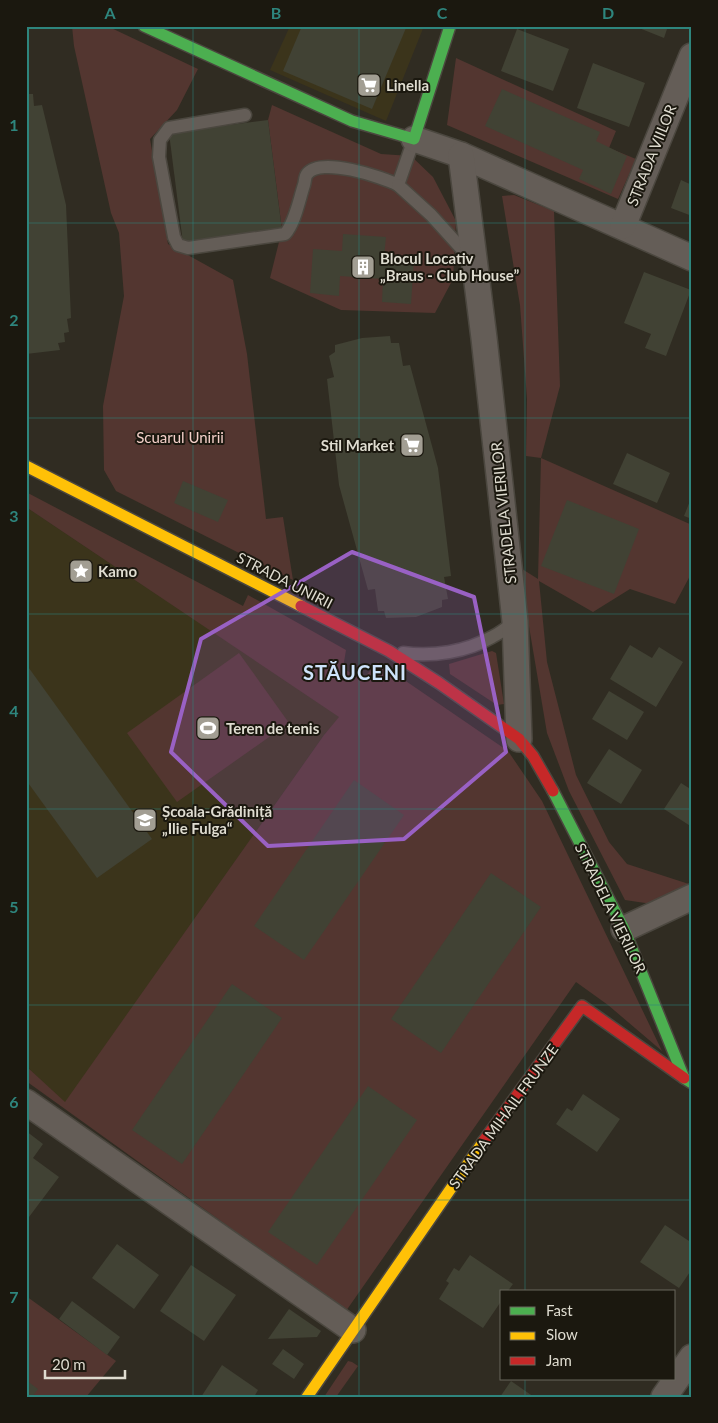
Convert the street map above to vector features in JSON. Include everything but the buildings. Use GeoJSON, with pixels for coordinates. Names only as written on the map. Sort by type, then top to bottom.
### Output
{"type":"FeatureCollection","features":[{"type":"Feature","properties":{"kind":"street"},"geometry":{"type":"LineString","coordinates":[[144,26],[352,121],[461,155],[692,258]]}},
{"type":"Feature","properties":{"kind":"street"},"geometry":{"type":"LineString","coordinates":[[414,139],[450,26]]}},
{"type":"Feature","properties":{"kind":"street","name":"STRADA VIILOR"},"geometry":{"type":"LineString","coordinates":[[622,226],[692,56]]}},
{"type":"Feature","properties":{"kind":"street","name":"STRADELA VIERILOR"},"geometry":{"type":"LineString","coordinates":[[461,155],[515,621],[519,739],[533,756],[544,774],[624,928],[688,1080]]}},
{"type":"Feature","properties":{"kind":"street","name":"STRADA UNIRII"},"geometry":{"type":"LineString","coordinates":[[26,466],[389,651],[439,683],[519,739]]}},
{"type":"Feature","properties":{"kind":"street"},"geometry":{"type":"LineString","coordinates":[[624,928],[692,897]]}},
{"type":"Feature","properties":{"kind":"street","name":"STRADA MIHAIL FRUNZE"},"geometry":{"type":"LineString","coordinates":[[307,1397],[488,1135],[582,1006],[688,1080]]}},
{"type":"Feature","properties":{"kind":"street"},"geometry":{"type":"LineString","coordinates":[[26,1102],[353,1330]]}},
{"type":"Feature","properties":{"kind":"street"},"geometry":{"type":"LineString","coordinates":[[676,1380],[692,1357]]}},
{"type":"Feature","properties":{"kind":"street"},"geometry":{"type":"LineString","coordinates":[[664,1397],[676,1380]]}},
{"type":"Feature","properties":{"kind":"lane"},"geometry":{"type":"LineString","coordinates":[[245,115],[170,128],[160,140],[159,157],[174,237],[178,245],[188,248],[285,234],[291,228],[307,173],[316,167],[333,167],[380,176],[398,185],[431,215],[474,263]]}},
{"type":"Feature","properties":{"kind":"lane"},"geometry":{"type":"LineString","coordinates":[[398,185],[414,139]]}},
{"type":"Feature","properties":{"kind":"lane"},"geometry":{"type":"LineString","coordinates":[[389,651],[412,654],[439,654],[467,648],[492,637],[515,621]]}},
{"type":"Feature","properties":{"kind":"highlighted area"},"geometry":{"type":"Polygon","coordinates":[[[352,552],[474,597],[506,752],[404,839],[268,846],[171,752],[201,639],[352,552]]]}},
{"type":"Feature","properties":{"kind":"shaded area"},"geometry":{"type":"Polygon","coordinates":[[[290,26],[424,26],[386,121],[270,70],[290,26]]]}},
{"type":"Feature","properties":{"kind":"shaded area","name":"Școala-Grădiniță „Ilie Fulga“"},"geometry":{"type":"Polygon","coordinates":[[[26,507],[340,717],[324,735],[65,1103],[26,1066],[26,507]]]}},
{"type":"Feature","properties":{"kind":"green space","name":"Scuarul Unirii"},"geometry":{"type":"Polygon","coordinates":[[[72,26],[107,26],[198,69],[177,110],[150,139],[168,244],[233,280],[247,354],[266,519],[283,517],[293,580],[116,491],[104,470],[103,406],[124,296],[119,233],[111,213],[74,46],[72,26]]]}},
{"type":"Feature","properties":{"kind":"green space"},"geometry":{"type":"Polygon","coordinates":[[[456,58],[616,131],[609,148],[636,159],[618,199],[447,125],[456,58]]]}},
{"type":"Feature","properties":{"kind":"green space"},"geometry":{"type":"Polygon","coordinates":[[[272,105],[381,154],[411,156],[433,177],[456,221],[453,279],[435,313],[341,310],[270,278],[282,230],[268,120],[272,105]]]}},
{"type":"Feature","properties":{"kind":"green space"},"geometry":{"type":"Polygon","coordinates":[[[514,195],[554,211],[560,386],[541,458],[526,456],[527,399],[520,305],[502,196],[514,195]]]}},
{"type":"Feature","properties":{"kind":"green space"},"geometry":{"type":"Polygon","coordinates":[[[541,458],[692,525],[692,572],[675,604],[630,589],[593,612],[539,581],[547,662],[576,775],[609,842],[627,864],[692,885],[652,904],[625,900],[569,791],[547,733],[519,567],[538,579],[541,458]]]}},
{"type":"Feature","properties":{"kind":"green space"},"geometry":{"type":"Polygon","coordinates":[[[26,492],[243,606],[248,595],[346,650],[343,668],[362,680],[378,662],[508,751],[542,801],[662,1051],[608,1005],[576,982],[346,1311],[26,1081],[26,1066],[65,1102],[324,735],[339,717],[26,507],[26,492]]]}},
{"type":"Feature","properties":{"kind":"green space"},"geometry":{"type":"Polygon","coordinates":[[[492,651],[496,653],[504,704],[497,705],[450,674],[449,664],[492,651]]]}},
{"type":"Feature","properties":{"kind":"green space","name":"Teren de tenis"},"geometry":{"type":"Polygon","coordinates":[[[239,653],[289,723],[177,802],[127,733],[239,653]]]}},
{"type":"Feature","properties":{"kind":"green space"},"geometry":{"type":"Polygon","coordinates":[[[26,1296],[116,1361],[86,1397],[26,1397],[26,1296]]]}},
{"type":"Feature","properties":{"kind":"green space"},"geometry":{"type":"Polygon","coordinates":[[[348,1361],[358,1366],[336,1397],[324,1397],[348,1361]]]}},
{"type":"Feature","properties":{"kind":"traffic: fast"},"geometry":{"type":"LineString","coordinates":[[144,26],[352,121],[414,139],[450,26]]}},
{"type":"Feature","properties":{"kind":"traffic: fast"},"geometry":{"type":"LineString","coordinates":[[553,791],[624,929],[684,1078],[692,1083]]}},
{"type":"Feature","properties":{"kind":"traffic: slow"},"geometry":{"type":"LineString","coordinates":[[26,466],[301,606]]}},
{"type":"Feature","properties":{"kind":"traffic: slow"},"geometry":{"type":"LineString","coordinates":[[307,1397],[483,1142]]}},
{"type":"Feature","properties":{"kind":"traffic: jam"},"geometry":{"type":"LineString","coordinates":[[301,606],[389,651],[439,683],[519,739],[533,756],[553,791]]}},
{"type":"Feature","properties":{"kind":"traffic: jam"},"geometry":{"type":"LineString","coordinates":[[483,1142],[582,1006],[684,1078]]}},
{"type":"Feature","properties":{"kind":"place","name":"Linella"},"geometry":{"type":"Point","coordinates":[369,85]}},
{"type":"Feature","properties":{"kind":"place","name":"Blocul Locativ „Braus - Club House”"},"geometry":{"type":"Point","coordinates":[363,267]}},
{"type":"Feature","properties":{"kind":"place","name":"Stil Market"},"geometry":{"type":"Point","coordinates":[412,445]}},
{"type":"Feature","properties":{"kind":"place","name":"Kamo"},"geometry":{"type":"Point","coordinates":[81,571]}},
{"type":"Feature","properties":{"kind":"place","name":"Teren de tenis"},"geometry":{"type":"Point","coordinates":[208,728]}},
{"type":"Feature","properties":{"kind":"place","name":"Școala-Grădiniță „Ilie Fulga“"},"geometry":{"type":"Point","coordinates":[145,820]}},
{"type":"Feature","properties":{"kind":"district","name":"STĂUCENI"},"geometry":{"type":"Point","coordinates":[355,672]}}]}
